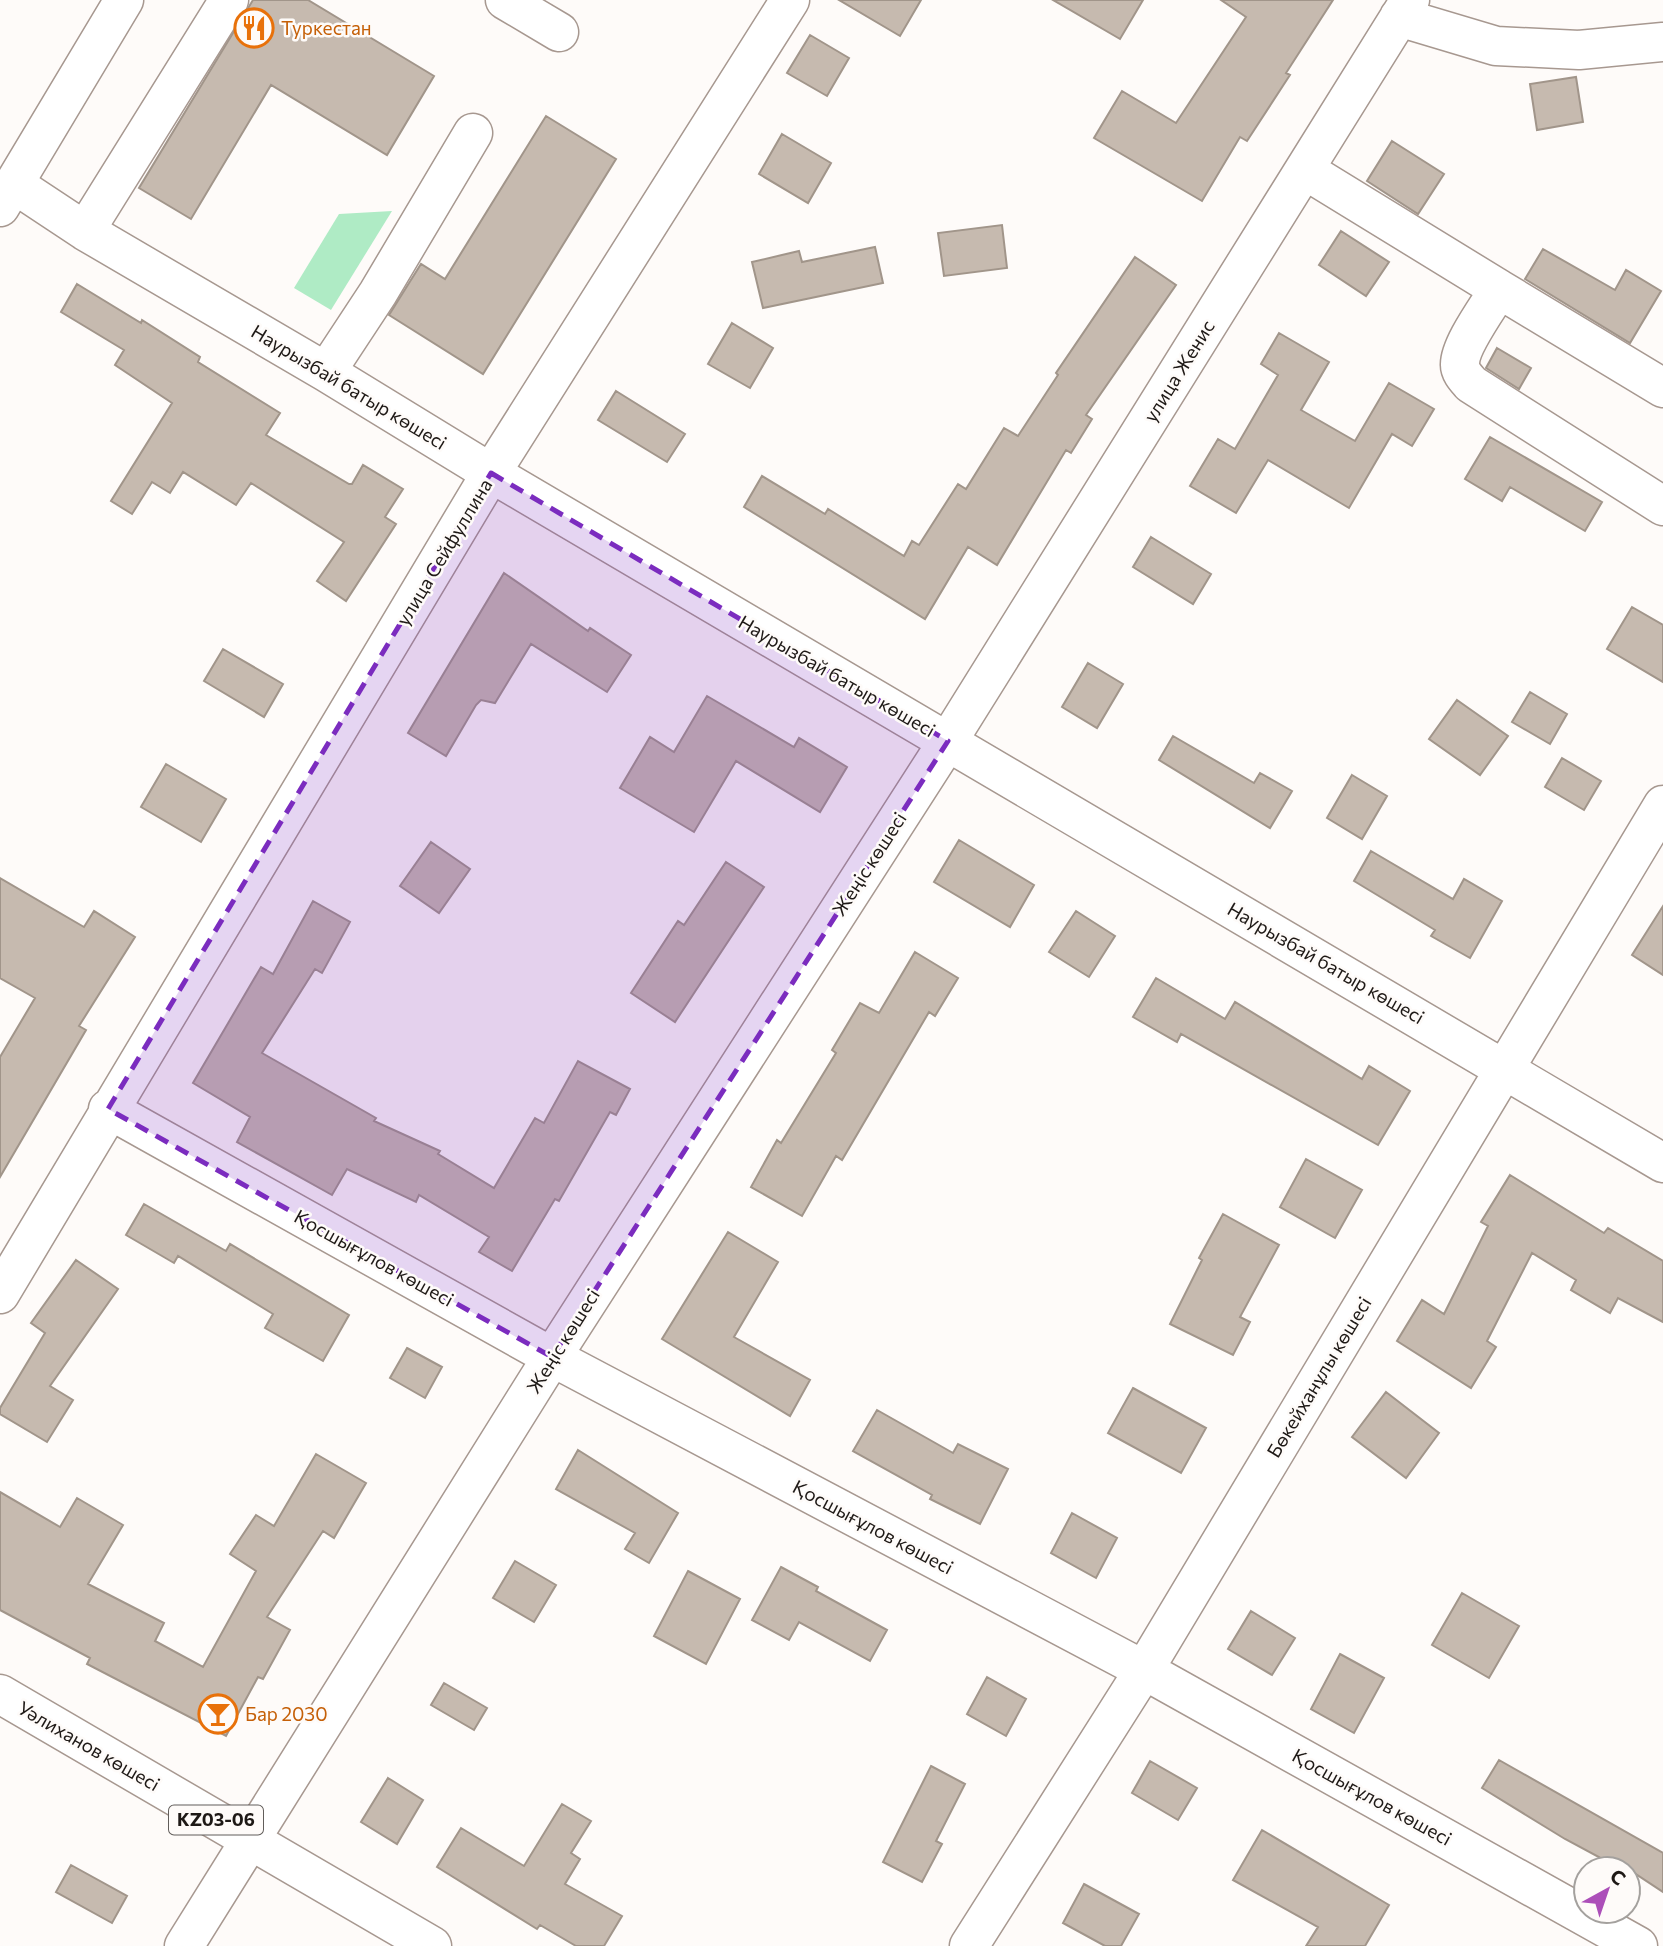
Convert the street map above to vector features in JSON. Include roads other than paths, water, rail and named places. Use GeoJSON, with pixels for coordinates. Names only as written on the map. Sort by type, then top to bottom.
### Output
{"type":"FeatureCollection","features":[{"type":"Feature","properties":{"kind":"street"},"geometry":{"type":"LineString","coordinates":[[7,195],[124,0]]}},
{"type":"Feature","properties":{"kind":"street"},"geometry":{"type":"LineString","coordinates":[[85,231],[229,0]]}},
{"type":"Feature","properties":{"kind":"street"},"geometry":{"type":"LineString","coordinates":[[505,0],[559,32]]}},
{"type":"Feature","properties":{"kind":"street","name":"улица Сейфуллина"},"geometry":{"type":"LineString","coordinates":[[0,1294],[491,473],[790,0]]}},
{"type":"Feature","properties":{"kind":"street"},"geometry":{"type":"LineString","coordinates":[[1405,8],[1496,46],[1579,50],[1663,41]]}},
{"type":"Feature","properties":{"kind":"street","name":"улица Женис"},"geometry":{"type":"LineString","coordinates":[[947,741],[1405,8]]}},
{"type":"Feature","properties":{"kind":"street"},"geometry":{"type":"LineString","coordinates":[[326,372],[473,133]]}},
{"type":"Feature","properties":{"kind":"street"},"geometry":{"type":"LineString","coordinates":[[1305,170],[1663,388]]}},
{"type":"Feature","properties":{"kind":"street","name":"Наурызбай батыр көшесі"},"geometry":{"type":"LineString","coordinates":[[7,195],[85,231],[1663,1163]]}},
{"type":"Feature","properties":{"kind":"street"},"geometry":{"type":"LineString","coordinates":[[1499,289],[1465,346],[1459,366],[1464,376],[1471,384],[1663,506]]}},
{"type":"Feature","properties":{"kind":"street","name":"Жеңіс көшесі"},"geometry":{"type":"LineString","coordinates":[[184,1946],[552,1357],[947,741]]}},
{"type":"Feature","properties":{"kind":"street","name":"Бөкейханұлы көшесі"},"geometry":{"type":"LineString","coordinates":[[969,1946],[1144,1670],[1663,805]]}},
{"type":"Feature","properties":{"kind":"street","name":"Қосшығұлов көшесі"},"geometry":{"type":"LineString","coordinates":[[108,1110],[552,1357],[1144,1670],[1638,1946]]}},
{"type":"Feature","properties":{"kind":"street","name":"Уәлиханов көшесі"},"geometry":{"type":"LineString","coordinates":[[0,1694],[432,1946]]}},
{"type":"Feature","properties":{"kind":"place","name":"Туркестан"},"geometry":{"type":"Point","coordinates":[254,28]}},
{"type":"Feature","properties":{"kind":"place","name":"Бар 2030"},"geometry":{"type":"Point","coordinates":[218,1714]}}]}
